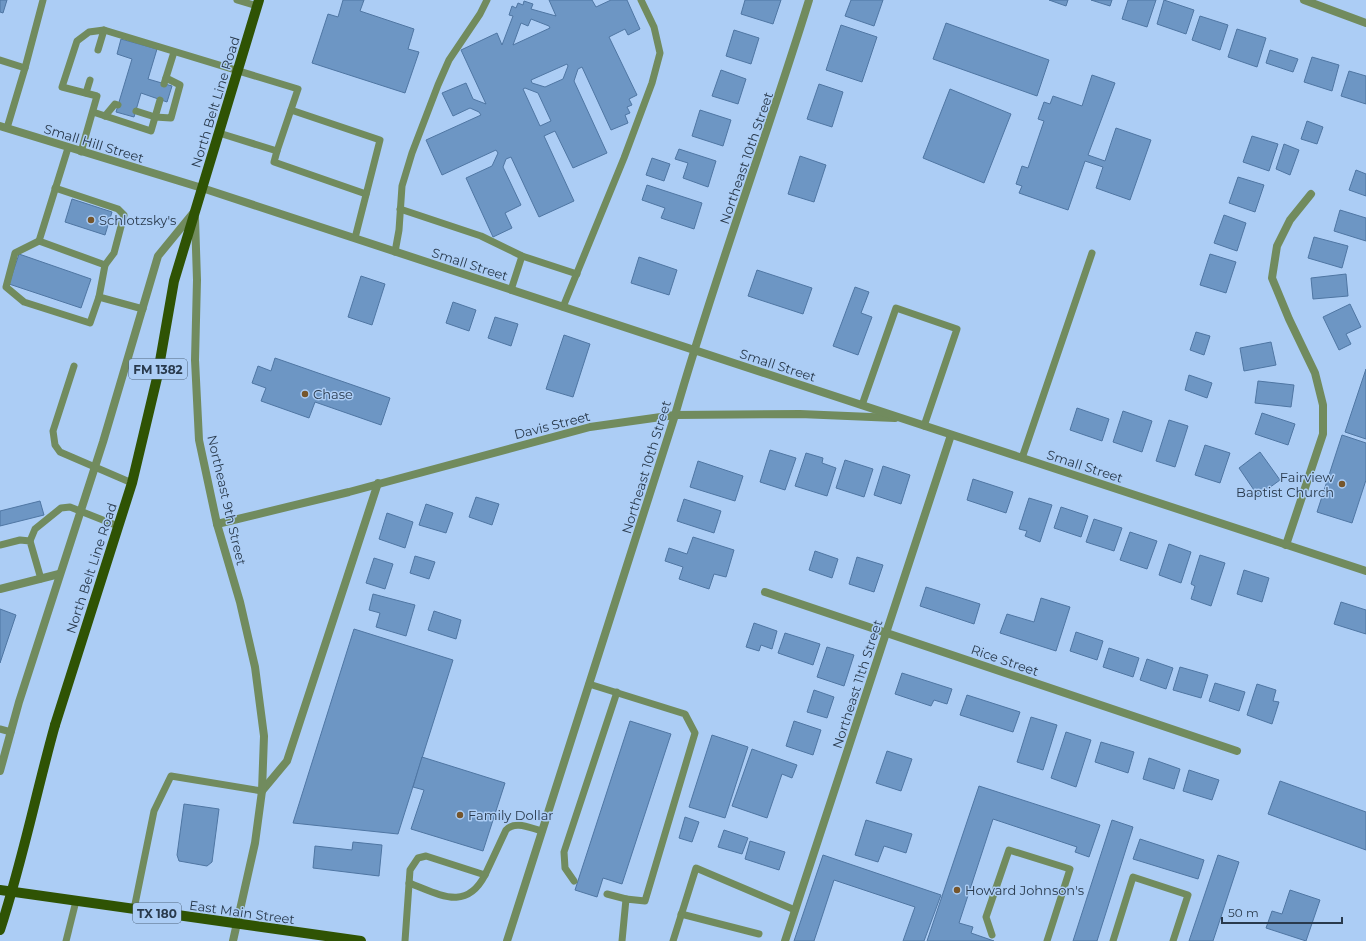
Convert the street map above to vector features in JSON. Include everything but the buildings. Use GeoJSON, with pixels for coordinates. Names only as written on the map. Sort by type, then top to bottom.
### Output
{"type":"FeatureCollection","features":[{"type":"Feature","properties":{"kind":"main road","name":"North Belt Line Road"},"geometry":{"type":"LineString","coordinates":[[0,930],[16,881],[40,780],[55,725],[132,483],[157,378],[174,281],[258,3]]}},
{"type":"Feature","properties":{"kind":"main road","name":"East Main Street"},"geometry":{"type":"LineString","coordinates":[[0,890],[361,941]]}},
{"type":"Feature","properties":{"kind":"street","name":"Northeast 10th Street"},"geometry":{"type":"LineString","coordinates":[[507,941],[675,415],[694,350],[784,82],[809,0]]}},
{"type":"Feature","properties":{"kind":"street"},"geometry":{"type":"LineString","coordinates":[[1304,0],[1366,23]]}},
{"type":"Feature","properties":{"kind":"street","name":"Small Hill Street"},"geometry":{"type":"LineString","coordinates":[[4,127],[182,182]]}},
{"type":"Feature","properties":{"kind":"street","name":"Small Street"},"geometry":{"type":"LineString","coordinates":[[182,182],[1366,570]]}},
{"type":"Feature","properties":{"kind":"street"},"geometry":{"type":"LineString","coordinates":[[1286,545],[1323,434],[1323,405],[1315,373],[1289,319],[1272,278],[1277,246],[1290,220],[1311,194]]}},
{"type":"Feature","properties":{"kind":"street","name":"North Belt Line Road"},"geometry":{"type":"LineString","coordinates":[[0,771],[59,574],[80,512],[158,256],[195,211]]}},
{"type":"Feature","properties":{"kind":"street","name":"Northeast 9th Street"},"geometry":{"type":"LineString","coordinates":[[195,211],[197,280],[194,360],[199,440],[217,524],[240,602],[255,667],[264,736],[262,790],[255,843],[234,941]]}},
{"type":"Feature","properties":{"kind":"street","name":"Davis Street"},"geometry":{"type":"LineString","coordinates":[[217,524],[349,492],[590,427],[675,415],[800,414],[901,418]]}},
{"type":"Feature","properties":{"kind":"street","name":"Northeast 11th Street"},"geometry":{"type":"LineString","coordinates":[[785,941],[951,435]]}},
{"type":"Feature","properties":{"kind":"street"},"geometry":{"type":"LineString","coordinates":[[262,790],[287,761],[378,483]]}},
{"type":"Feature","properties":{"kind":"street"},"geometry":{"type":"LineString","coordinates":[[0,589],[59,574]]}},
{"type":"Feature","properties":{"kind":"street","name":"Rice Street"},"geometry":{"type":"LineString","coordinates":[[765,592],[1237,751]]}},
{"type":"Feature","properties":{"kind":"lane"},"geometry":{"type":"LineString","coordinates":[[4,127],[25,68],[43,0]]}},
{"type":"Feature","properties":{"kind":"lane"},"geometry":{"type":"LineString","coordinates":[[237,0],[258,3]]}},
{"type":"Feature","properties":{"kind":"lane"},"geometry":{"type":"LineString","coordinates":[[395,252],[400,230],[402,186],[438,85],[449,60],[480,14],[487,0]]}},
{"type":"Feature","properties":{"kind":"lane"},"geometry":{"type":"LineString","coordinates":[[563,307],[652,83],[660,53],[654,26],[641,0]]}},
{"type":"Feature","properties":{"kind":"lane"},"geometry":{"type":"LineString","coordinates":[[98,50],[104,30]]}},
{"type":"Feature","properties":{"kind":"lane"},"geometry":{"type":"LineString","coordinates":[[81,152],[97,96],[62,87],[77,41],[89,32],[104,30],[298,89],[274,162],[366,194]]}},
{"type":"Feature","properties":{"kind":"lane"},"geometry":{"type":"LineString","coordinates":[[136,111],[155,117],[171,118],[180,85],[165,81],[174,52]]}},
{"type":"Feature","properties":{"kind":"lane"},"geometry":{"type":"LineString","coordinates":[[0,60],[25,68]]}},
{"type":"Feature","properties":{"kind":"lane"},"geometry":{"type":"LineString","coordinates":[[86,93],[90,80]]}},
{"type":"Feature","properties":{"kind":"lane"},"geometry":{"type":"LineString","coordinates":[[93,112],[151,131],[160,100]]}},
{"type":"Feature","properties":{"kind":"lane"},"geometry":{"type":"LineString","coordinates":[[105,116],[114,104],[118,105]]}},
{"type":"Feature","properties":{"kind":"lane"},"geometry":{"type":"LineString","coordinates":[[291,110],[380,140],[355,238]]}},
{"type":"Feature","properties":{"kind":"lane"},"geometry":{"type":"LineString","coordinates":[[219,133],[277,151]]}},
{"type":"Feature","properties":{"kind":"lane"},"geometry":{"type":"LineString","coordinates":[[39,241],[68,148]]}},
{"type":"Feature","properties":{"kind":"lane"},"geometry":{"type":"LineString","coordinates":[[55,188],[118,209],[124,215],[114,253],[105,265],[98,297],[90,323],[24,302],[6,287],[15,253],[39,241],[105,265]]}},
{"type":"Feature","properties":{"kind":"lane"},"geometry":{"type":"LineString","coordinates":[[400,209],[481,236],[522,256],[577,274]]}},
{"type":"Feature","properties":{"kind":"lane"},"geometry":{"type":"LineString","coordinates":[[1022,458],[1092,253]]}},
{"type":"Feature","properties":{"kind":"lane"},"geometry":{"type":"LineString","coordinates":[[511,290],[522,256]]}},
{"type":"Feature","properties":{"kind":"lane"},"geometry":{"type":"LineString","coordinates":[[98,297],[142,309]]}},
{"type":"Feature","properties":{"kind":"lane"},"geometry":{"type":"LineString","coordinates":[[862,405],[896,308],[957,329],[924,426]]}},
{"type":"Feature","properties":{"kind":"lane"},"geometry":{"type":"LineString","coordinates":[[74,366],[53,431],[55,445],[60,452],[132,483]]}},
{"type":"Feature","properties":{"kind":"lane"},"geometry":{"type":"LineString","coordinates":[[40,579],[30,541],[35,529],[61,508],[70,507],[118,526]]}},
{"type":"Feature","properties":{"kind":"lane"},"geometry":{"type":"LineString","coordinates":[[0,545],[20,540],[30,541]]}},
{"type":"Feature","properties":{"kind":"lane"},"geometry":{"type":"LineString","coordinates":[[589,684],[685,714],[695,733],[645,901],[607,894]]}},
{"type":"Feature","properties":{"kind":"lane"},"geometry":{"type":"LineString","coordinates":[[574,881],[565,868],[564,852],[617,692]]}},
{"type":"Feature","properties":{"kind":"lane"},"geometry":{"type":"LineString","coordinates":[[0,729],[11,732]]}},
{"type":"Feature","properties":{"kind":"lane"},"geometry":{"type":"LineString","coordinates":[[134,910],[154,811],[171,776],[262,790]]}},
{"type":"Feature","properties":{"kind":"lane"},"geometry":{"type":"LineString","coordinates":[[408,884],[455,898],[472,893],[479,888],[506,830],[510,825],[516,824],[542,831]]}},
{"type":"Feature","properties":{"kind":"lane"},"geometry":{"type":"LineString","coordinates":[[992,935],[986,917],[1009,850],[1070,869],[1047,941]]}},
{"type":"Feature","properties":{"kind":"lane"},"geometry":{"type":"LineString","coordinates":[[405,941],[408,884],[413,864],[418,858],[422,857],[485,875]]}},
{"type":"Feature","properties":{"kind":"lane"},"geometry":{"type":"LineString","coordinates":[[673,941],[696,868],[796,910]]}},
{"type":"Feature","properties":{"kind":"lane"},"geometry":{"type":"LineString","coordinates":[[1112,941],[1133,877],[1188,894],[1173,941]]}},
{"type":"Feature","properties":{"kind":"lane"},"geometry":{"type":"LineString","coordinates":[[622,941],[626,898]]}},
{"type":"Feature","properties":{"kind":"lane"},"geometry":{"type":"LineString","coordinates":[[66,941],[76,901]]}},
{"type":"Feature","properties":{"kind":"lane"},"geometry":{"type":"LineString","coordinates":[[681,914],[760,934]]}},
{"type":"Feature","properties":{"kind":"place","name":"Schlotzsky's"},"geometry":{"type":"Point","coordinates":[91,220]}},
{"type":"Feature","properties":{"kind":"place","name":"Chase"},"geometry":{"type":"Point","coordinates":[305,394]}},
{"type":"Feature","properties":{"kind":"place","name":"Fairview Baptist Church"},"geometry":{"type":"Point","coordinates":[1342,484]}},
{"type":"Feature","properties":{"kind":"place","name":"Family Dollar"},"geometry":{"type":"Point","coordinates":[460,815]}},
{"type":"Feature","properties":{"kind":"place","name":"Howard Johnson's"},"geometry":{"type":"Point","coordinates":[957,890]}}]}
